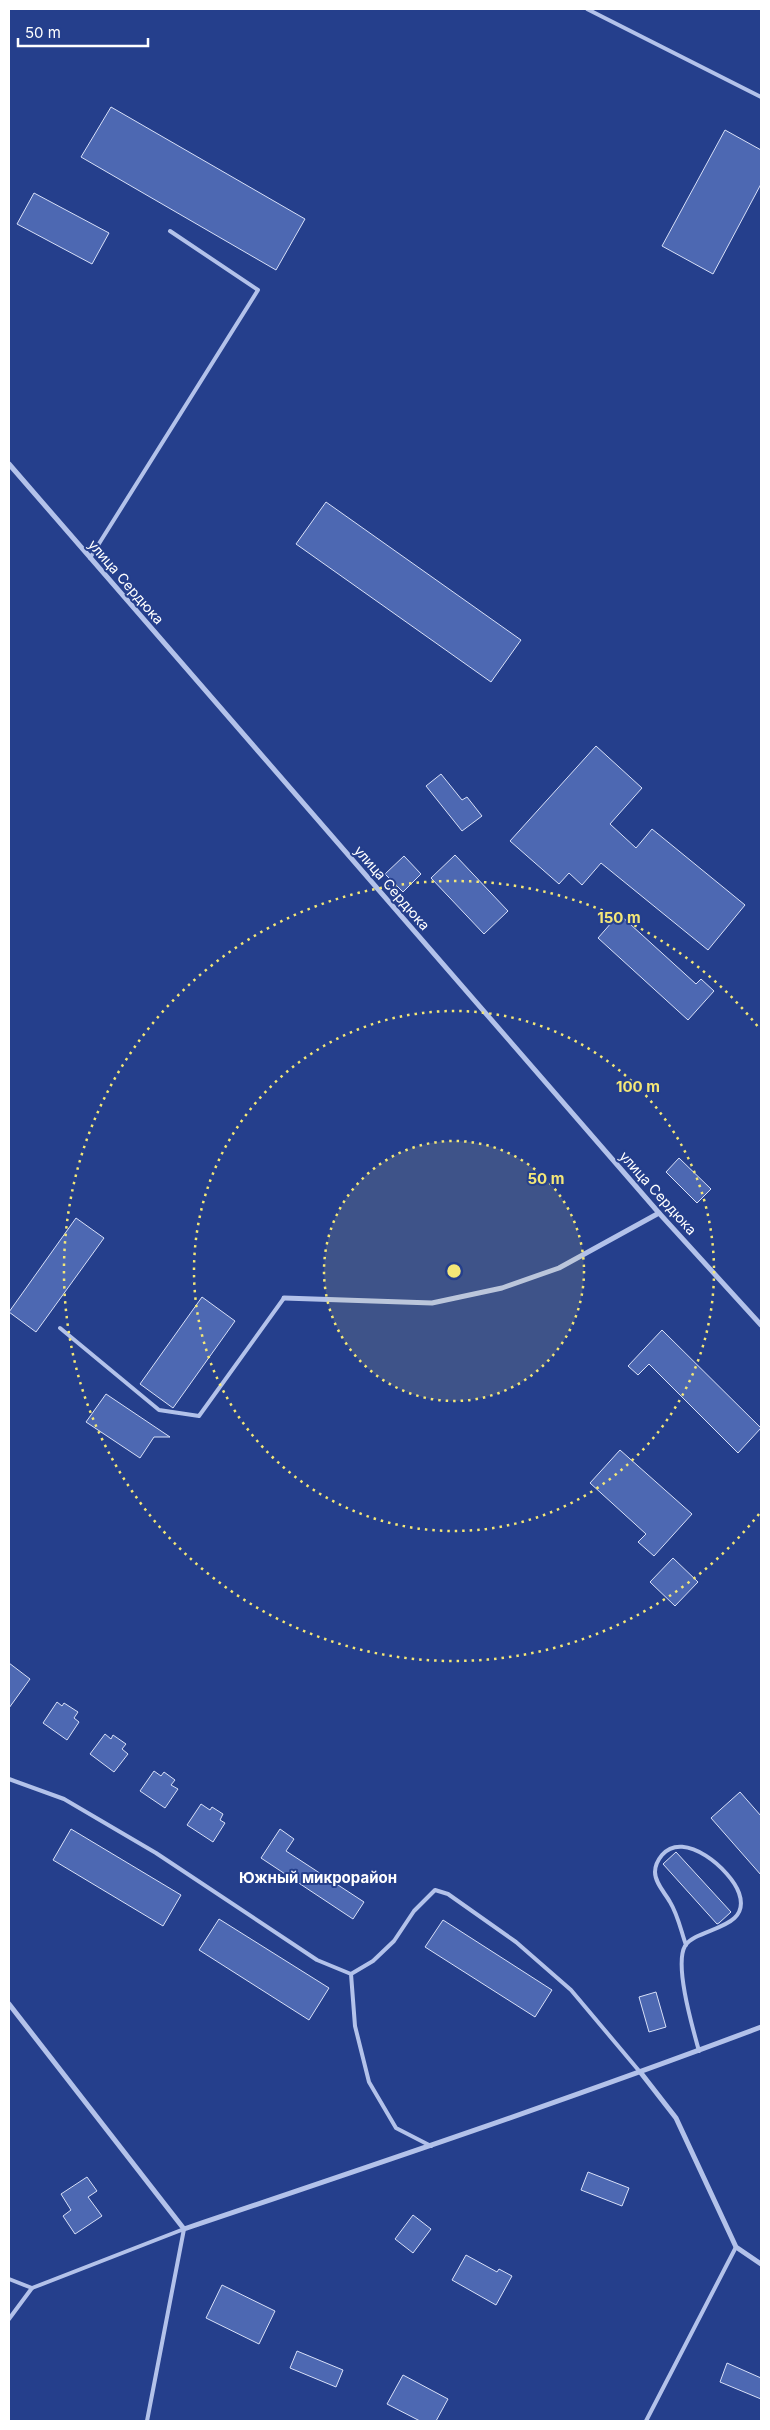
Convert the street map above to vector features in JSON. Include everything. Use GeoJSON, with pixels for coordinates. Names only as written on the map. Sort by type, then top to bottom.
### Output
{"type":"FeatureCollection","features":[{"type":"Feature","properties":{"kind":"street","name":"улица Сердюка"},"geometry":{"type":"LineString","coordinates":[[9,464],[660,1213],[761,1324]]}},
{"type":"Feature","properties":{"kind":"street"},"geometry":{"type":"LineString","coordinates":[[284,1298],[432,1304],[493,1290],[559,1268],[660,1213]]}},
{"type":"Feature","properties":{"kind":"street"},"geometry":{"type":"LineString","coordinates":[[9,2004],[184,2228],[432,2146],[641,2073],[761,2027]]}},
{"type":"Feature","properties":{"kind":"street"},"geometry":{"type":"LineString","coordinates":[[641,2073],[676,2118],[736,2247],[761,2264]]}},
{"type":"Feature","properties":{"kind":"lane"},"geometry":{"type":"LineString","coordinates":[[587,9],[761,97]]}},
{"type":"Feature","properties":{"kind":"lane"},"geometry":{"type":"LineString","coordinates":[[90,558],[258,290],[170,231]]}},
{"type":"Feature","properties":{"kind":"lane"},"geometry":{"type":"LineString","coordinates":[[60,1328],[159,1410],[200,1416],[284,1298]]}},
{"type":"Feature","properties":{"kind":"lane"},"geometry":{"type":"LineString","coordinates":[[9,1779],[64,1799],[156,1853],[317,1960],[350,1974]]}},
{"type":"Feature","properties":{"kind":"lane"},"geometry":{"type":"LineString","coordinates":[[686,1945],[675,1912],[655,1875],[656,1864],[663,1854],[669,1849],[678,1847],[699,1852],[716,1864],[730,1875],[740,1895],[737,1913],[730,1922],[720,1929],[699,1936],[686,1945],[683,1952],[683,1983],[688,2013],[699,2050]]}},
{"type":"Feature","properties":{"kind":"lane"},"geometry":{"type":"LineString","coordinates":[[350,1974],[373,1961],[394,1941],[414,1911],[434,1890],[448,1894],[516,1942],[571,1990],[641,2073]]}},
{"type":"Feature","properties":{"kind":"lane"},"geometry":{"type":"LineString","coordinates":[[350,1974],[355,2026],[370,2082],[396,2128],[432,2146]]}},
{"type":"Feature","properties":{"kind":"lane"},"geometry":{"type":"LineString","coordinates":[[9,2320],[32,2288],[184,2228]]}},
{"type":"Feature","properties":{"kind":"lane"},"geometry":{"type":"LineString","coordinates":[[147,2421],[184,2228]]}},
{"type":"Feature","properties":{"kind":"lane"},"geometry":{"type":"LineString","coordinates":[[646,2421],[736,2247]]}},
{"type":"Feature","properties":{"kind":"lane"},"geometry":{"type":"LineString","coordinates":[[9,2279],[32,2288]]}},
{"type":"Feature","properties":{"kind":"building"},"geometry":{"type":"Polygon","coordinates":[[[111,107],[305,219],[276,270],[81,157],[111,107]]]}},
{"type":"Feature","properties":{"kind":"building"},"geometry":{"type":"Polygon","coordinates":[[[725,130],[761,150],[761,184],[713,274],[662,246],[725,130]]]}},
{"type":"Feature","properties":{"kind":"building"},"geometry":{"type":"Polygon","coordinates":[[[34,193],[109,233],[92,264],[17,224],[34,193]]]}},
{"type":"Feature","properties":{"kind":"building"},"geometry":{"type":"Polygon","coordinates":[[[326,502],[521,640],[491,682],[296,544],[326,502]]]}},
{"type":"Feature","properties":{"kind":"building"},"geometry":{"type":"Polygon","coordinates":[[[596,746],[642,788],[610,824],[636,848],[652,829],[745,905],[708,950],[601,863],[582,885],[569,873],[559,884],[510,841],[596,746]]]}},
{"type":"Feature","properties":{"kind":"building"},"geometry":{"type":"Polygon","coordinates":[[[441,774],[462,800],[467,797],[482,816],[462,831],[426,786],[441,774]]]}},
{"type":"Feature","properties":{"kind":"building"},"geometry":{"type":"Polygon","coordinates":[[[455,855],[508,911],[484,934],[431,878],[455,855]]]}},
{"type":"Feature","properties":{"kind":"building"},"geometry":{"type":"Polygon","coordinates":[[[404,856],[421,874],[403,892],[385,874],[404,856]]]}},
{"type":"Feature","properties":{"kind":"building"},"geometry":{"type":"Polygon","coordinates":[[[619,914],[696,984],[701,979],[714,991],[688,1020],[598,938],[619,914]]]}},
{"type":"Feature","properties":{"kind":"building"},"geometry":{"type":"Polygon","coordinates":[[[679,1158],[711,1189],[697,1203],[666,1172],[679,1158]]]}},
{"type":"Feature","properties":{"kind":"building"},"geometry":{"type":"Polygon","coordinates":[[[76,1218],[104,1238],[36,1332],[9,1312],[76,1218]]]}},
{"type":"Feature","properties":{"kind":"building"},"geometry":{"type":"Polygon","coordinates":[[[202,1297],[235,1321],[173,1408],[140,1384],[202,1297]]]}},
{"type":"Feature","properties":{"kind":"building"},"geometry":{"type":"Polygon","coordinates":[[[662,1330],[761,1428],[738,1453],[649,1364],[638,1375],[628,1366],[662,1330]]]}},
{"type":"Feature","properties":{"kind":"building"},"geometry":{"type":"Polygon","coordinates":[[[106,1394],[170,1437],[154,1437],[140,1458],[86,1422],[106,1394]]]}},
{"type":"Feature","properties":{"kind":"building"},"geometry":{"type":"Polygon","coordinates":[[[620,1450],[692,1514],[654,1556],[638,1542],[646,1534],[590,1483],[620,1450]]]}},
{"type":"Feature","properties":{"kind":"building"},"geometry":{"type":"Polygon","coordinates":[[[673,1558],[698,1582],[675,1606],[650,1582],[673,1558]]]}},
{"type":"Feature","properties":{"kind":"building"},"geometry":{"type":"Polygon","coordinates":[[[9,1663],[30,1679],[9,1708],[9,1663]]]}},
{"type":"Feature","properties":{"kind":"building"},"geometry":{"type":"Polygon","coordinates":[[[57,1702],[62,1706],[64,1703],[78,1712],[74,1718],[79,1722],[67,1740],[43,1723],[57,1702]]]}},
{"type":"Feature","properties":{"kind":"building"},"geometry":{"type":"Polygon","coordinates":[[[105,1734],[111,1739],[113,1735],[126,1744],[122,1749],[128,1754],[114,1772],[90,1754],[105,1734]]]}},
{"type":"Feature","properties":{"kind":"building"},"geometry":{"type":"Polygon","coordinates":[[[154,1771],[161,1776],[164,1772],[175,1780],[171,1785],[178,1789],[165,1808],[140,1791],[154,1771]]]}},
{"type":"Feature","properties":{"kind":"building"},"geometry":{"type":"Polygon","coordinates":[[[740,1792],[761,1816],[761,1875],[711,1818],[740,1792]]]}},
{"type":"Feature","properties":{"kind":"building"},"geometry":{"type":"Polygon","coordinates":[[[201,1804],[210,1810],[212,1807],[223,1814],[220,1820],[225,1823],[213,1842],[187,1825],[201,1804]]]}},
{"type":"Feature","properties":{"kind":"building"},"geometry":{"type":"Polygon","coordinates":[[[71,1829],[181,1895],[163,1926],[53,1860],[71,1829]]]}},
{"type":"Feature","properties":{"kind":"building"},"geometry":{"type":"Polygon","coordinates":[[[280,1829],[294,1839],[286,1851],[364,1902],[353,1919],[261,1858],[280,1829]]]}},
{"type":"Feature","properties":{"kind":"building"},"geometry":{"type":"Polygon","coordinates":[[[676,1852],[731,1912],[719,1923],[717,1924],[663,1864],[676,1852]]]}},
{"type":"Feature","properties":{"kind":"building"},"geometry":{"type":"Polygon","coordinates":[[[219,1919],[329,1988],[309,2020],[199,1950],[219,1919]]]}},
{"type":"Feature","properties":{"kind":"building"},"geometry":{"type":"Polygon","coordinates":[[[443,1920],[552,1990],[535,2017],[425,1947],[443,1920]]]}},
{"type":"Feature","properties":{"kind":"building"},"geometry":{"type":"Polygon","coordinates":[[[656,1992],[666,2027],[649,2032],[639,1997],[656,1992]]]}},
{"type":"Feature","properties":{"kind":"building"},"geometry":{"type":"Polygon","coordinates":[[[588,2172],[629,2188],[622,2206],[581,2190],[588,2172]]]}},
{"type":"Feature","properties":{"kind":"building"},"geometry":{"type":"Polygon","coordinates":[[[87,2177],[97,2191],[88,2197],[102,2216],[75,2234],[63,2216],[71,2210],[61,2194],[87,2177]]]}},
{"type":"Feature","properties":{"kind":"building"},"geometry":{"type":"Polygon","coordinates":[[[413,2215],[431,2229],[413,2253],[395,2239],[413,2215]]]}},
{"type":"Feature","properties":{"kind":"building"},"geometry":{"type":"Polygon","coordinates":[[[466,2255],[497,2272],[499,2269],[512,2276],[496,2305],[452,2280],[466,2255]]]}},
{"type":"Feature","properties":{"kind":"building"},"geometry":{"type":"Polygon","coordinates":[[[222,2285],[275,2311],[259,2344],[206,2318],[222,2285]]]}},
{"type":"Feature","properties":{"kind":"building"},"geometry":{"type":"Polygon","coordinates":[[[297,2351],[343,2370],[336,2387],[290,2368],[297,2351]]]}},
{"type":"Feature","properties":{"kind":"building"},"geometry":{"type":"Polygon","coordinates":[[[727,2363],[761,2378],[761,2399],[720,2382],[727,2363]]]}},
{"type":"Feature","properties":{"kind":"building"},"geometry":{"type":"Polygon","coordinates":[[[403,2375],[448,2399],[436,2421],[420,2421],[387,2404],[403,2375]]]}},
{"type":"Feature","properties":{"kind":"district","name":"Южный микрорайон"},"geometry":{"type":"Point","coordinates":[318,1878]}}]}
